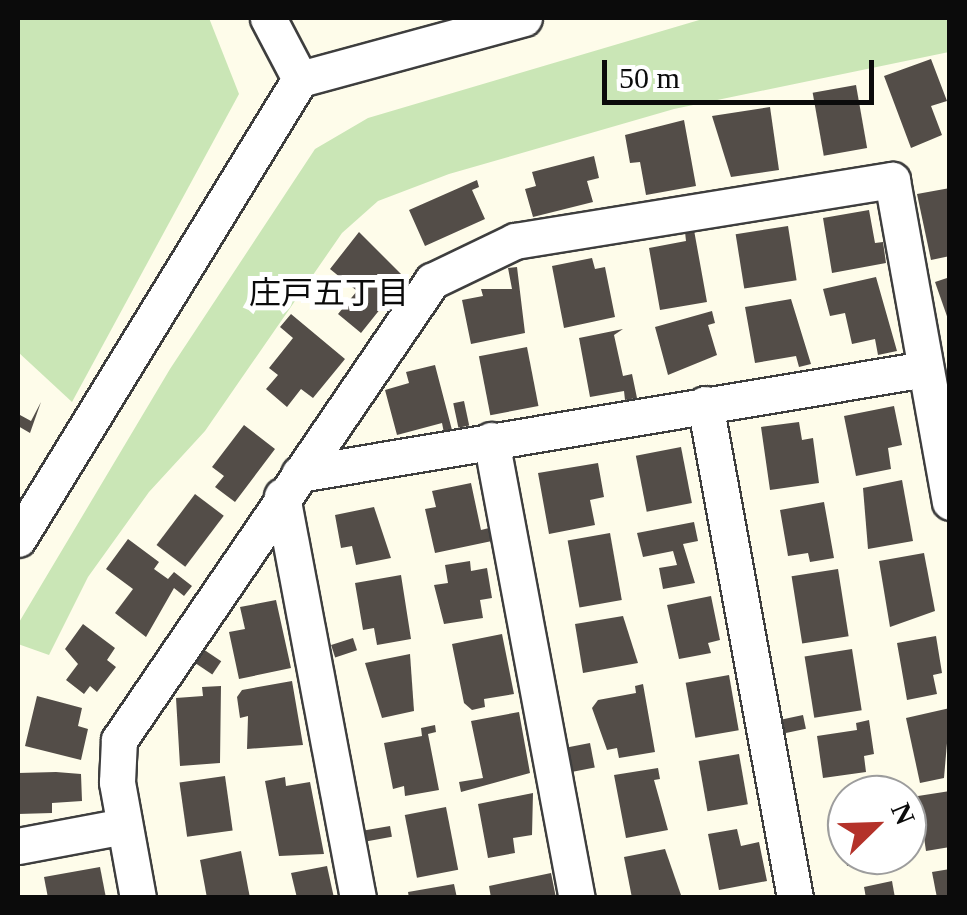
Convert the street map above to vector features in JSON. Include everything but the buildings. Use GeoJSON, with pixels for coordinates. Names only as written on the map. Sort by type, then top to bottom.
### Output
{"type":"FeatureCollection","features":[{"type":"Feature","properties":{"kind":"street"},"geometry":{"type":"LineString","coordinates":[[268,18],[300,79]]}},
{"type":"Feature","properties":{"kind":"street"},"geometry":{"type":"LineString","coordinates":[[18,539],[300,79],[524,18]]}},
{"type":"Feature","properties":{"kind":"street"},"geometry":{"type":"LineString","coordinates":[[138,898],[124,826],[120,740],[290,484],[432,281],[515,240],[892,180],[950,502]]}},
{"type":"Feature","properties":{"kind":"street"},"geometry":{"type":"LineString","coordinates":[[290,484],[491,440],[925,369]]}},
{"type":"Feature","properties":{"kind":"street"},"geometry":{"type":"LineString","coordinates":[[705,404],[796,898]]}},
{"type":"Feature","properties":{"kind":"street"},"geometry":{"type":"LineString","coordinates":[[491,440],[578,898]]}},
{"type":"Feature","properties":{"kind":"street"},"geometry":{"type":"LineString","coordinates":[[290,484],[358,898]]}},
{"type":"Feature","properties":{"kind":"street"},"geometry":{"type":"LineString","coordinates":[[18,846],[124,826]]}},
{"type":"Feature","properties":{"kind":"green space"},"geometry":{"type":"Polygon","coordinates":[[[18,18],[209,18],[239,94],[72,402],[18,352],[18,18]]]}},
{"type":"Feature","properties":{"kind":"green space"},"geometry":{"type":"Polygon","coordinates":[[[706,18],[949,18],[949,52],[674,109],[449,174],[378,201],[342,233],[205,431],[149,492],[88,577],[49,655],[18,644],[18,624],[170,369],[315,149],[368,118],[706,18]]]}},
{"type":"Feature","properties":{"kind":"district","name":"庄戸五丁目"},"geometry":{"type":"Point","coordinates":[329,293]}}]}
